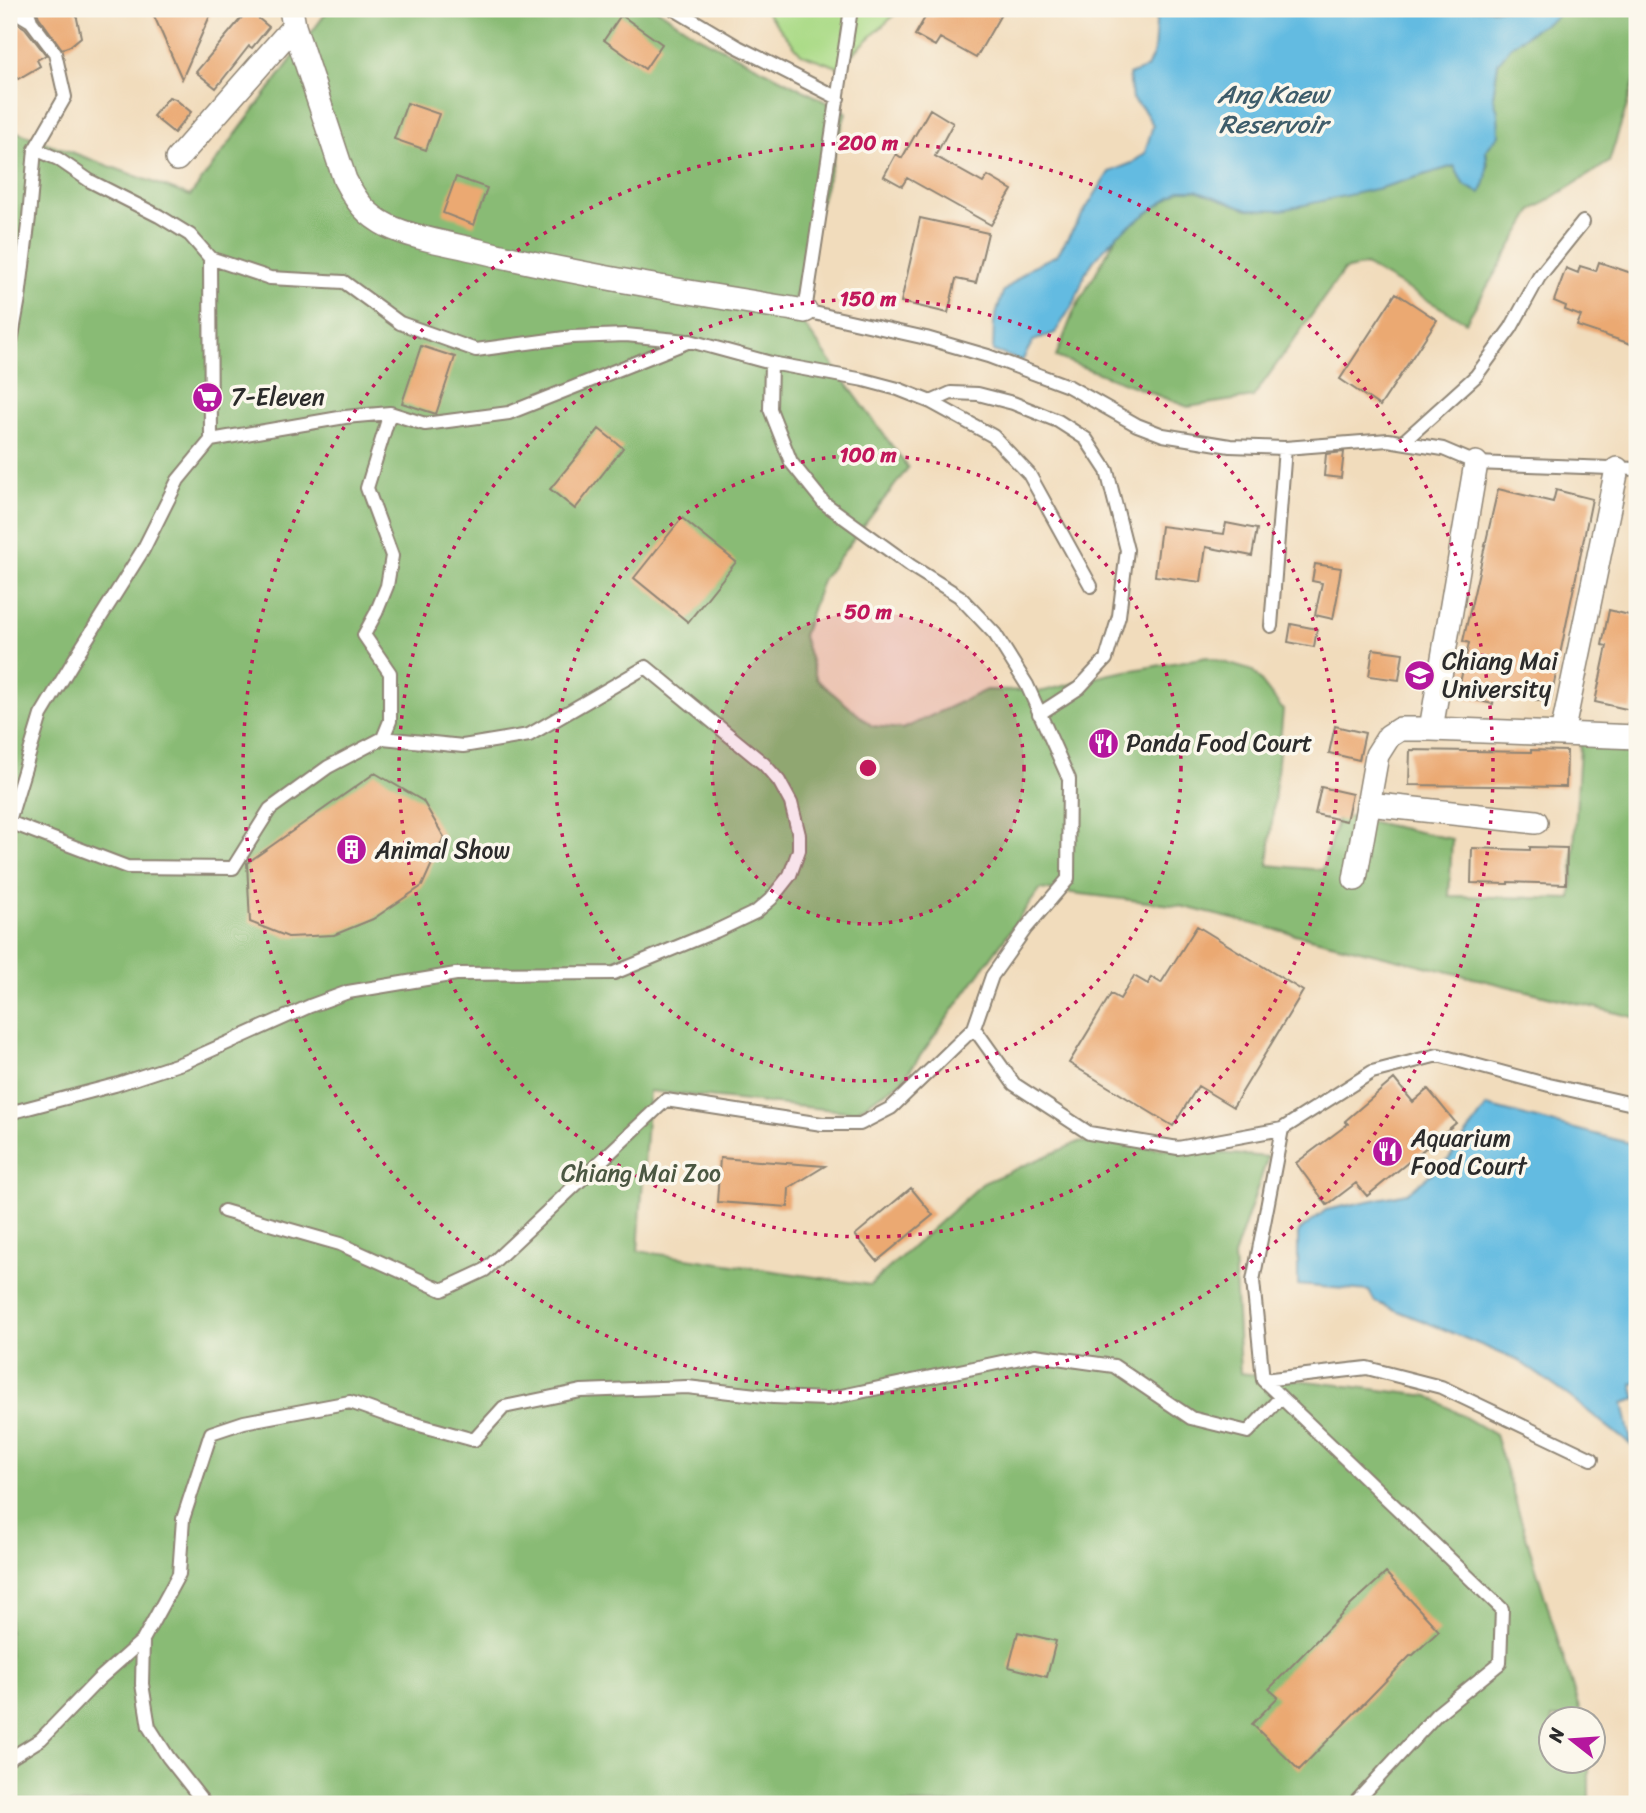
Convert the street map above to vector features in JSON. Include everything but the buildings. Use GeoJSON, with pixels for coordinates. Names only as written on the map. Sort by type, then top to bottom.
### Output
{"type":"FeatureCollection","features":[{"type":"Feature","properties":{"kind":"street"},"geometry":{"type":"LineString","coordinates":[[177,159],[293,18]]}},
{"type":"Feature","properties":{"kind":"street"},"geometry":{"type":"LineString","coordinates":[[293,18],[345,180],[355,200],[369,214],[388,226],[506,257],[656,287],[805,311]]}},
{"type":"Feature","properties":{"kind":"street"},"geometry":{"type":"LineString","coordinates":[[1431,729],[1476,463]]}},
{"type":"Feature","properties":{"kind":"street"},"geometry":{"type":"LineString","coordinates":[[1562,734],[1627,469]]}},
{"type":"Feature","properties":{"kind":"street"},"geometry":{"type":"LineString","coordinates":[[1355,879],[1377,755],[1388,736],[1400,729],[1637,737]]}},
{"type":"Feature","properties":{"kind":"street"},"geometry":{"type":"LineString","coordinates":[[1368,804],[1536,822]]}},
{"type":"Feature","properties":{"kind":"lane"},"geometry":{"type":"LineString","coordinates":[[9,354],[19,299],[36,149],[65,97],[55,53],[29,15],[11,9]]}},
{"type":"Feature","properties":{"kind":"lane"},"geometry":{"type":"LineString","coordinates":[[674,9],[738,47],[838,98]]}},
{"type":"Feature","properties":{"kind":"lane"},"geometry":{"type":"LineString","coordinates":[[851,9],[805,311],[926,338],[988,356],[1068,386],[1137,425],[1163,435],[1230,446],[1285,448],[1388,440],[1443,449],[1476,463],[1627,469]]}},
{"type":"Feature","properties":{"kind":"lane"},"geometry":{"type":"LineString","coordinates":[[36,149],[190,235],[210,258],[270,278],[344,282],[400,323],[476,350],[572,337],[626,335],[690,341],[771,363],[898,388],[931,402],[993,436],[1029,474],[1091,586]]}},
{"type":"Feature","properties":{"kind":"lane"},"geometry":{"type":"LineString","coordinates":[[1403,442],[1476,376],[1511,328],[1539,276],[1583,222]]}},
{"type":"Feature","properties":{"kind":"lane"},"geometry":{"type":"LineString","coordinates":[[9,1113],[116,1085],[185,1062],[310,1006],[348,992],[456,974],[614,973],[756,912],[790,875],[799,850],[799,835],[791,803],[779,781],[764,764],[646,667],[529,735],[463,746],[383,738],[328,767],[270,809],[233,868],[127,867],[9,822],[41,715],[143,550],[178,480],[211,440],[210,258]]}},
{"type":"Feature","properties":{"kind":"lane"},"geometry":{"type":"LineString","coordinates":[[211,440],[345,417],[390,413],[425,424],[509,413],[690,341]]}},
{"type":"Feature","properties":{"kind":"lane"},"geometry":{"type":"LineString","coordinates":[[224,1211],[340,1244],[442,1290],[485,1270],[666,1100],[822,1124],[860,1124],[891,1108],[974,1028],[992,976],[1026,928],[1068,879],[1069,779],[1027,685],[995,634],[959,596],[911,566],[824,503],[791,461],[770,409],[771,363]]}},
{"type":"Feature","properties":{"kind":"lane"},"geometry":{"type":"LineString","coordinates":[[931,402],[951,393],[978,394],[1013,403],[1058,421],[1086,439],[1107,471],[1127,550],[1119,616],[1106,659],[1079,688],[1039,714]]}},
{"type":"Feature","properties":{"kind":"lane"},"geometry":{"type":"LineString","coordinates":[[383,738],[390,721],[390,673],[364,635],[387,586],[392,556],[367,488],[390,413]]}},
{"type":"Feature","properties":{"kind":"lane"},"geometry":{"type":"LineString","coordinates":[[1270,626],[1285,448]]}},
{"type":"Feature","properties":{"kind":"lane"},"geometry":{"type":"LineString","coordinates":[[974,1028],[1014,1084],[1089,1133],[1178,1147],[1282,1129],[1372,1072],[1438,1055],[1549,1085],[1637,1104]]}},
{"type":"Feature","properties":{"kind":"lane"},"geometry":{"type":"LineString","coordinates":[[1282,1129],[1253,1281],[1263,1380],[1502,1609],[1500,1663],[1437,1714],[1354,1804]]}},
{"type":"Feature","properties":{"kind":"lane"},"geometry":{"type":"LineString","coordinates":[[9,1759],[41,1739],[99,1678],[143,1640],[178,1574],[183,1519],[211,1433],[244,1422],[350,1402],[398,1419],[474,1440],[503,1407],[581,1391],[687,1387],[773,1397],[827,1399],[1035,1355],[1114,1366],[1191,1418],[1248,1432],[1281,1397]]}},
{"type":"Feature","properties":{"kind":"lane"},"geometry":{"type":"LineString","coordinates":[[1263,1380],[1367,1368],[1441,1387],[1592,1459]]}},
{"type":"Feature","properties":{"kind":"lane"},"geometry":{"type":"LineString","coordinates":[[143,1640],[142,1684],[149,1727],[168,1757],[205,1804]]}},
{"type":"Feature","properties":{"kind":"green space","name":"Chiang Mai Zoo"},"geometry":{"type":"Polygon","coordinates":[[[329,9],[657,9],[696,35],[846,112],[792,308],[908,468],[822,580],[803,636],[817,680],[872,726],[903,729],[986,690],[1044,691],[1110,674],[1207,657],[1253,671],[1283,710],[1268,865],[1322,870],[1339,815],[1452,839],[1449,896],[1571,899],[1581,730],[1637,748],[1637,1018],[1180,906],[1040,889],[902,1081],[854,1112],[649,1091],[638,1251],[870,1285],[983,1183],[1079,1142],[1268,1157],[1234,1256],[1240,1373],[1429,1396],[1495,1435],[1578,1704],[1538,1704],[1538,1774],[1589,1774],[1589,1804],[9,1804],[9,129],[190,196],[329,9]]]}},
{"type":"Feature","properties":{"kind":"green space"},"geometry":{"type":"Polygon","coordinates":[[[767,9],[901,9],[838,67],[801,54],[767,13],[767,9]]]}},
{"type":"Feature","properties":{"kind":"green space"},"geometry":{"type":"Polygon","coordinates":[[[1562,9],[1637,9],[1637,73],[1609,162],[1533,210],[1466,322],[1365,265],[1344,270],[1253,397],[1188,407],[1056,357],[1074,311],[1118,234],[1180,190],[1196,190],[1248,209],[1380,188],[1454,166],[1464,185],[1488,167],[1486,150],[1498,112],[1493,97],[1498,63],[1510,47],[1555,18],[1562,9]]]}},
{"type":"Feature","properties":{"kind":"water","name":"Ang Kaew Reservoir"},"geometry":{"type":"Polygon","coordinates":[[[1157,9],[1562,9],[1555,18],[1510,47],[1498,63],[1493,96],[1498,112],[1499,135],[1486,150],[1486,178],[1480,193],[1464,185],[1454,166],[1380,188],[1282,210],[1248,209],[1196,190],[1180,190],[1118,234],[1094,260],[1085,274],[1075,301],[1055,333],[1033,341],[1022,361],[993,351],[994,322],[1003,292],[1031,267],[1057,255],[1109,172],[1132,163],[1145,153],[1153,125],[1143,109],[1132,99],[1129,75],[1147,68],[1154,52],[1157,9]]]}},
{"type":"Feature","properties":{"kind":"water"},"geometry":{"type":"Polygon","coordinates":[[[1487,1106],[1637,1145],[1637,1383],[1632,1384],[1636,1399],[1623,1403],[1632,1446],[1519,1361],[1375,1302],[1369,1291],[1298,1285],[1298,1232],[1326,1210],[1407,1193],[1448,1160],[1487,1106]]]}},
{"type":"Feature","properties":{"kind":"place","name":"7-Eleven"},"geometry":{"type":"Point","coordinates":[208,397]}},
{"type":"Feature","properties":{"kind":"place","name":"Chiang Mai University"},"geometry":{"type":"Point","coordinates":[1419,675]}},
{"type":"Feature","properties":{"kind":"place","name":"Panda Food Court"},"geometry":{"type":"Point","coordinates":[1103,743]}},
{"type":"Feature","properties":{"kind":"place","name":"Animal Show"},"geometry":{"type":"Point","coordinates":[352,850]}},
{"type":"Feature","properties":{"kind":"place","name":"Aquarium Food Court"},"geometry":{"type":"Point","coordinates":[1388,1152]}}]}
